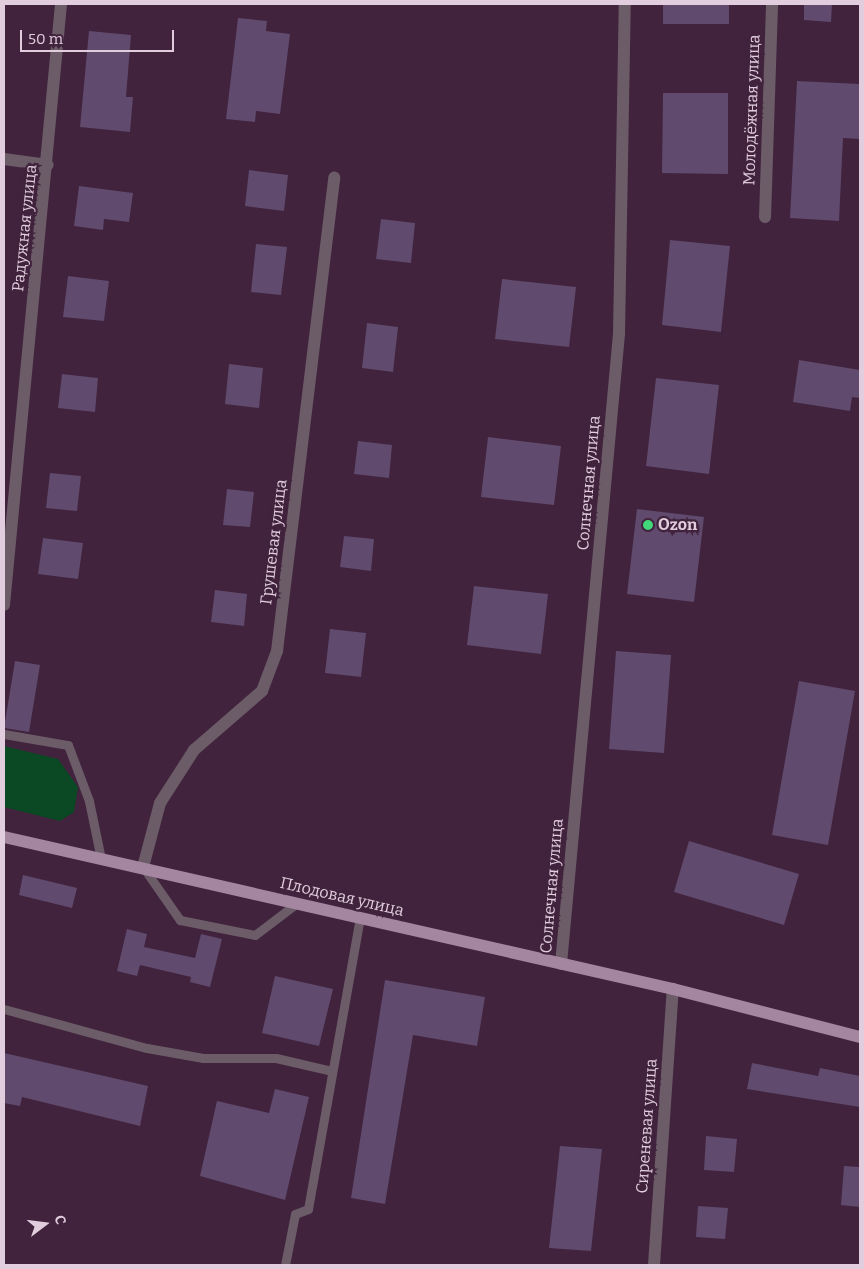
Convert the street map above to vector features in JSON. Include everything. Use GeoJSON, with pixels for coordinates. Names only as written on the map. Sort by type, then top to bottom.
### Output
{"type":"FeatureCollection","features":[{"type":"Feature","properties":{"kind":"main road","name":"Плодовая улица"},"geometry":{"type":"LineString","coordinates":[[4,837],[102,860],[143,867],[673,989],[860,1037]]}},
{"type":"Feature","properties":{"kind":"street","name":"Радужная улица"},"geometry":{"type":"LineString","coordinates":[[4,605],[48,165],[61,4]]}},
{"type":"Feature","properties":{"kind":"street","name":"Солнечная улица"},"geometry":{"type":"LineString","coordinates":[[561,964],[619,334],[625,4]]}},
{"type":"Feature","properties":{"kind":"street","name":"Молодёжная улица"},"geometry":{"type":"LineString","coordinates":[[765,217],[772,4]]}},
{"type":"Feature","properties":{"kind":"street"},"geometry":{"type":"LineString","coordinates":[[4,159],[48,165]]}},
{"type":"Feature","properties":{"kind":"street","name":"Грушевая улица"},"geometry":{"type":"LineString","coordinates":[[143,867],[160,803],[194,750],[262,691],[277,651],[334,177]]}},
{"type":"Feature","properties":{"kind":"street","name":"Сиреневая улица"},"geometry":{"type":"LineString","coordinates":[[654,1265],[673,989]]}},
{"type":"Feature","properties":{"kind":"lane"},"geometry":{"type":"LineString","coordinates":[[4,734],[68,745],[89,801],[102,860]]}},
{"type":"Feature","properties":{"kind":"lane"},"geometry":{"type":"LineString","coordinates":[[143,867],[180,920],[255,935],[297,903]]}},
{"type":"Feature","properties":{"kind":"lane"},"geometry":{"type":"LineString","coordinates":[[285,1265],[295,1214],[308,1209],[360,917]]}},
{"type":"Feature","properties":{"kind":"lane"},"geometry":{"type":"LineString","coordinates":[[4,1009],[147,1048],[203,1058],[276,1058],[332,1071]]}},
{"type":"Feature","properties":{"kind":"green space"},"geometry":{"type":"Polygon","coordinates":[[[4,746],[58,759],[78,787],[74,812],[60,821],[4,807],[4,746]]]}},
{"type":"Feature","properties":{"kind":"building"},"geometry":{"type":"Polygon","coordinates":[[[663,4],[729,4],[729,24],[663,24],[663,4]]]}},
{"type":"Feature","properties":{"kind":"building"},"geometry":{"type":"Polygon","coordinates":[[[804,4],[832,4],[831,22],[804,20],[804,4]]]}},
{"type":"Feature","properties":{"kind":"building"},"geometry":{"type":"Polygon","coordinates":[[[238,18],[267,21],[266,31],[290,34],[280,114],[256,111],[255,122],[226,119],[238,18]]]}},
{"type":"Feature","properties":{"kind":"building"},"geometry":{"type":"Polygon","coordinates":[[[89,31],[131,35],[126,97],[133,97],[130,132],[80,127],[89,31]]]}},
{"type":"Feature","properties":{"kind":"building"},"geometry":{"type":"Polygon","coordinates":[[[797,81],[860,84],[860,139],[843,138],[839,221],[790,218],[797,81]]]}},
{"type":"Feature","properties":{"kind":"building"},"geometry":{"type":"Polygon","coordinates":[[[663,93],[728,93],[728,174],[662,173],[663,93]]]}},
{"type":"Feature","properties":{"kind":"building"},"geometry":{"type":"Polygon","coordinates":[[[249,170],[288,175],[284,211],[245,206],[249,170]]]}},
{"type":"Feature","properties":{"kind":"building"},"geometry":{"type":"Polygon","coordinates":[[[79,186],[133,193],[129,222],[104,219],[103,230],[74,226],[79,186]]]}},
{"type":"Feature","properties":{"kind":"building"},"geometry":{"type":"Polygon","coordinates":[[[381,219],[415,223],[411,263],[376,259],[381,219]]]}},
{"type":"Feature","properties":{"kind":"building"},"geometry":{"type":"Polygon","coordinates":[[[670,240],[730,246],[721,332],[662,325],[670,240]]]}},
{"type":"Feature","properties":{"kind":"building"},"geometry":{"type":"Polygon","coordinates":[[[256,244],[287,247],[281,295],[251,292],[256,244]]]}},
{"type":"Feature","properties":{"kind":"building"},"geometry":{"type":"Polygon","coordinates":[[[68,276],[109,281],[104,321],[63,317],[68,276]]]}},
{"type":"Feature","properties":{"kind":"building"},"geometry":{"type":"Polygon","coordinates":[[[502,279],[576,287],[569,347],[495,339],[502,279]]]}},
{"type":"Feature","properties":{"kind":"building"},"geometry":{"type":"Polygon","coordinates":[[[367,323],[398,327],[393,372],[362,368],[367,323]]]}},
{"type":"Feature","properties":{"kind":"building"},"geometry":{"type":"Polygon","coordinates":[[[799,360],[860,370],[860,398],[852,397],[850,411],[793,402],[799,360]]]}},
{"type":"Feature","properties":{"kind":"building"},"geometry":{"type":"Polygon","coordinates":[[[229,364],[263,368],[259,408],[225,404],[229,364]]]}},
{"type":"Feature","properties":{"kind":"building"},"geometry":{"type":"Polygon","coordinates":[[[62,374],[98,378],[95,412],[58,408],[62,374]]]}},
{"type":"Feature","properties":{"kind":"building"},"geometry":{"type":"Polygon","coordinates":[[[656,378],[719,385],[709,474],[646,466],[656,378]]]}},
{"type":"Feature","properties":{"kind":"building"},"geometry":{"type":"Polygon","coordinates":[[[488,437],[561,446],[554,505],[481,497],[488,437]]]}},
{"type":"Feature","properties":{"kind":"building"},"geometry":{"type":"Polygon","coordinates":[[[358,441],[392,445],[389,478],[354,474],[358,441]]]}},
{"type":"Feature","properties":{"kind":"building"},"geometry":{"type":"Polygon","coordinates":[[[50,473],[81,476],[77,511],[46,508],[50,473]]]}},
{"type":"Feature","properties":{"kind":"building"},"geometry":{"type":"Polygon","coordinates":[[[227,489],[254,492],[250,527],[223,525],[227,489]]]}},
{"type":"Feature","properties":{"kind":"building"},"geometry":{"type":"Polygon","coordinates":[[[637,509],[704,517],[694,602],[627,594],[637,509]]]}},
{"type":"Feature","properties":{"kind":"building"},"geometry":{"type":"Polygon","coordinates":[[[344,536],[374,539],[371,571],[340,567],[344,536]]]}},
{"type":"Feature","properties":{"kind":"building"},"geometry":{"type":"Polygon","coordinates":[[[43,538],[83,543],[78,579],[38,574],[43,538]]]}},
{"type":"Feature","properties":{"kind":"building"},"geometry":{"type":"Polygon","coordinates":[[[474,586],[548,594],[541,654],[467,645],[474,586]]]}},
{"type":"Feature","properties":{"kind":"building"},"geometry":{"type":"Polygon","coordinates":[[[215,590],[247,594],[244,626],[211,622],[215,590]]]}},
{"type":"Feature","properties":{"kind":"building"},"geometry":{"type":"Polygon","coordinates":[[[330,629],[366,633],[361,677],[325,673],[330,629]]]}},
{"type":"Feature","properties":{"kind":"building"},"geometry":{"type":"Polygon","coordinates":[[[616,651],[671,655],[664,753],[609,749],[616,651]]]}},
{"type":"Feature","properties":{"kind":"building"},"geometry":{"type":"Polygon","coordinates":[[[15,661],[40,665],[29,732],[4,728],[15,661]]]}},
{"type":"Feature","properties":{"kind":"building"},"geometry":{"type":"Polygon","coordinates":[[[799,681],[855,691],[828,845],[772,835],[799,681]]]}},
{"type":"Feature","properties":{"kind":"building"},"geometry":{"type":"Polygon","coordinates":[[[689,841],[799,874],[784,925],[674,892],[689,841]]]}},
{"type":"Feature","properties":{"kind":"building"},"geometry":{"type":"Polygon","coordinates":[[[23,875],[77,888],[72,908],[19,895],[23,875]]]}},
{"type":"Feature","properties":{"kind":"building"},"geometry":{"type":"Polygon","coordinates":[[[127,929],[147,934],[144,947],[195,958],[201,934],[222,939],[210,987],[190,982],[191,977],[140,965],[137,976],[117,971],[127,929]]]}},
{"type":"Feature","properties":{"kind":"building"},"geometry":{"type":"Polygon","coordinates":[[[275,976],[333,989],[319,1046],[262,1033],[275,976]]]}},
{"type":"Feature","properties":{"kind":"building"},"geometry":{"type":"Polygon","coordinates":[[[385,980],[485,997],[477,1046],[413,1035],[385,1204],[351,1198],[385,980]]]}},
{"type":"Feature","properties":{"kind":"building"},"geometry":{"type":"Polygon","coordinates":[[[4,1053],[148,1086],[140,1126],[22,1097],[20,1106],[4,1103],[4,1053]]]}},
{"type":"Feature","properties":{"kind":"building"},"geometry":{"type":"Polygon","coordinates":[[[752,1063],[818,1076],[820,1068],[860,1076],[860,1107],[747,1089],[752,1063]]]}},
{"type":"Feature","properties":{"kind":"building"},"geometry":{"type":"Polygon","coordinates":[[[275,1089],[309,1097],[285,1200],[200,1176],[217,1101],[269,1113],[275,1089]]]}},
{"type":"Feature","properties":{"kind":"building"},"geometry":{"type":"Polygon","coordinates":[[[706,1136],[737,1139],[734,1172],[704,1170],[706,1136]]]}},
{"type":"Feature","properties":{"kind":"building"},"geometry":{"type":"Polygon","coordinates":[[[560,1146],[602,1149],[591,1251],[549,1248],[560,1146]]]}},
{"type":"Feature","properties":{"kind":"building"},"geometry":{"type":"Polygon","coordinates":[[[844,1166],[860,1167],[860,1207],[841,1205],[844,1166]]]}},
{"type":"Feature","properties":{"kind":"building"},"geometry":{"type":"Polygon","coordinates":[[[698,1206],[728,1208],[725,1239],[696,1237],[698,1206]]]}},
{"type":"Feature","properties":{"kind":"place","name":"Ozon"},"geometry":{"type":"Point","coordinates":[648,525]}}]}
